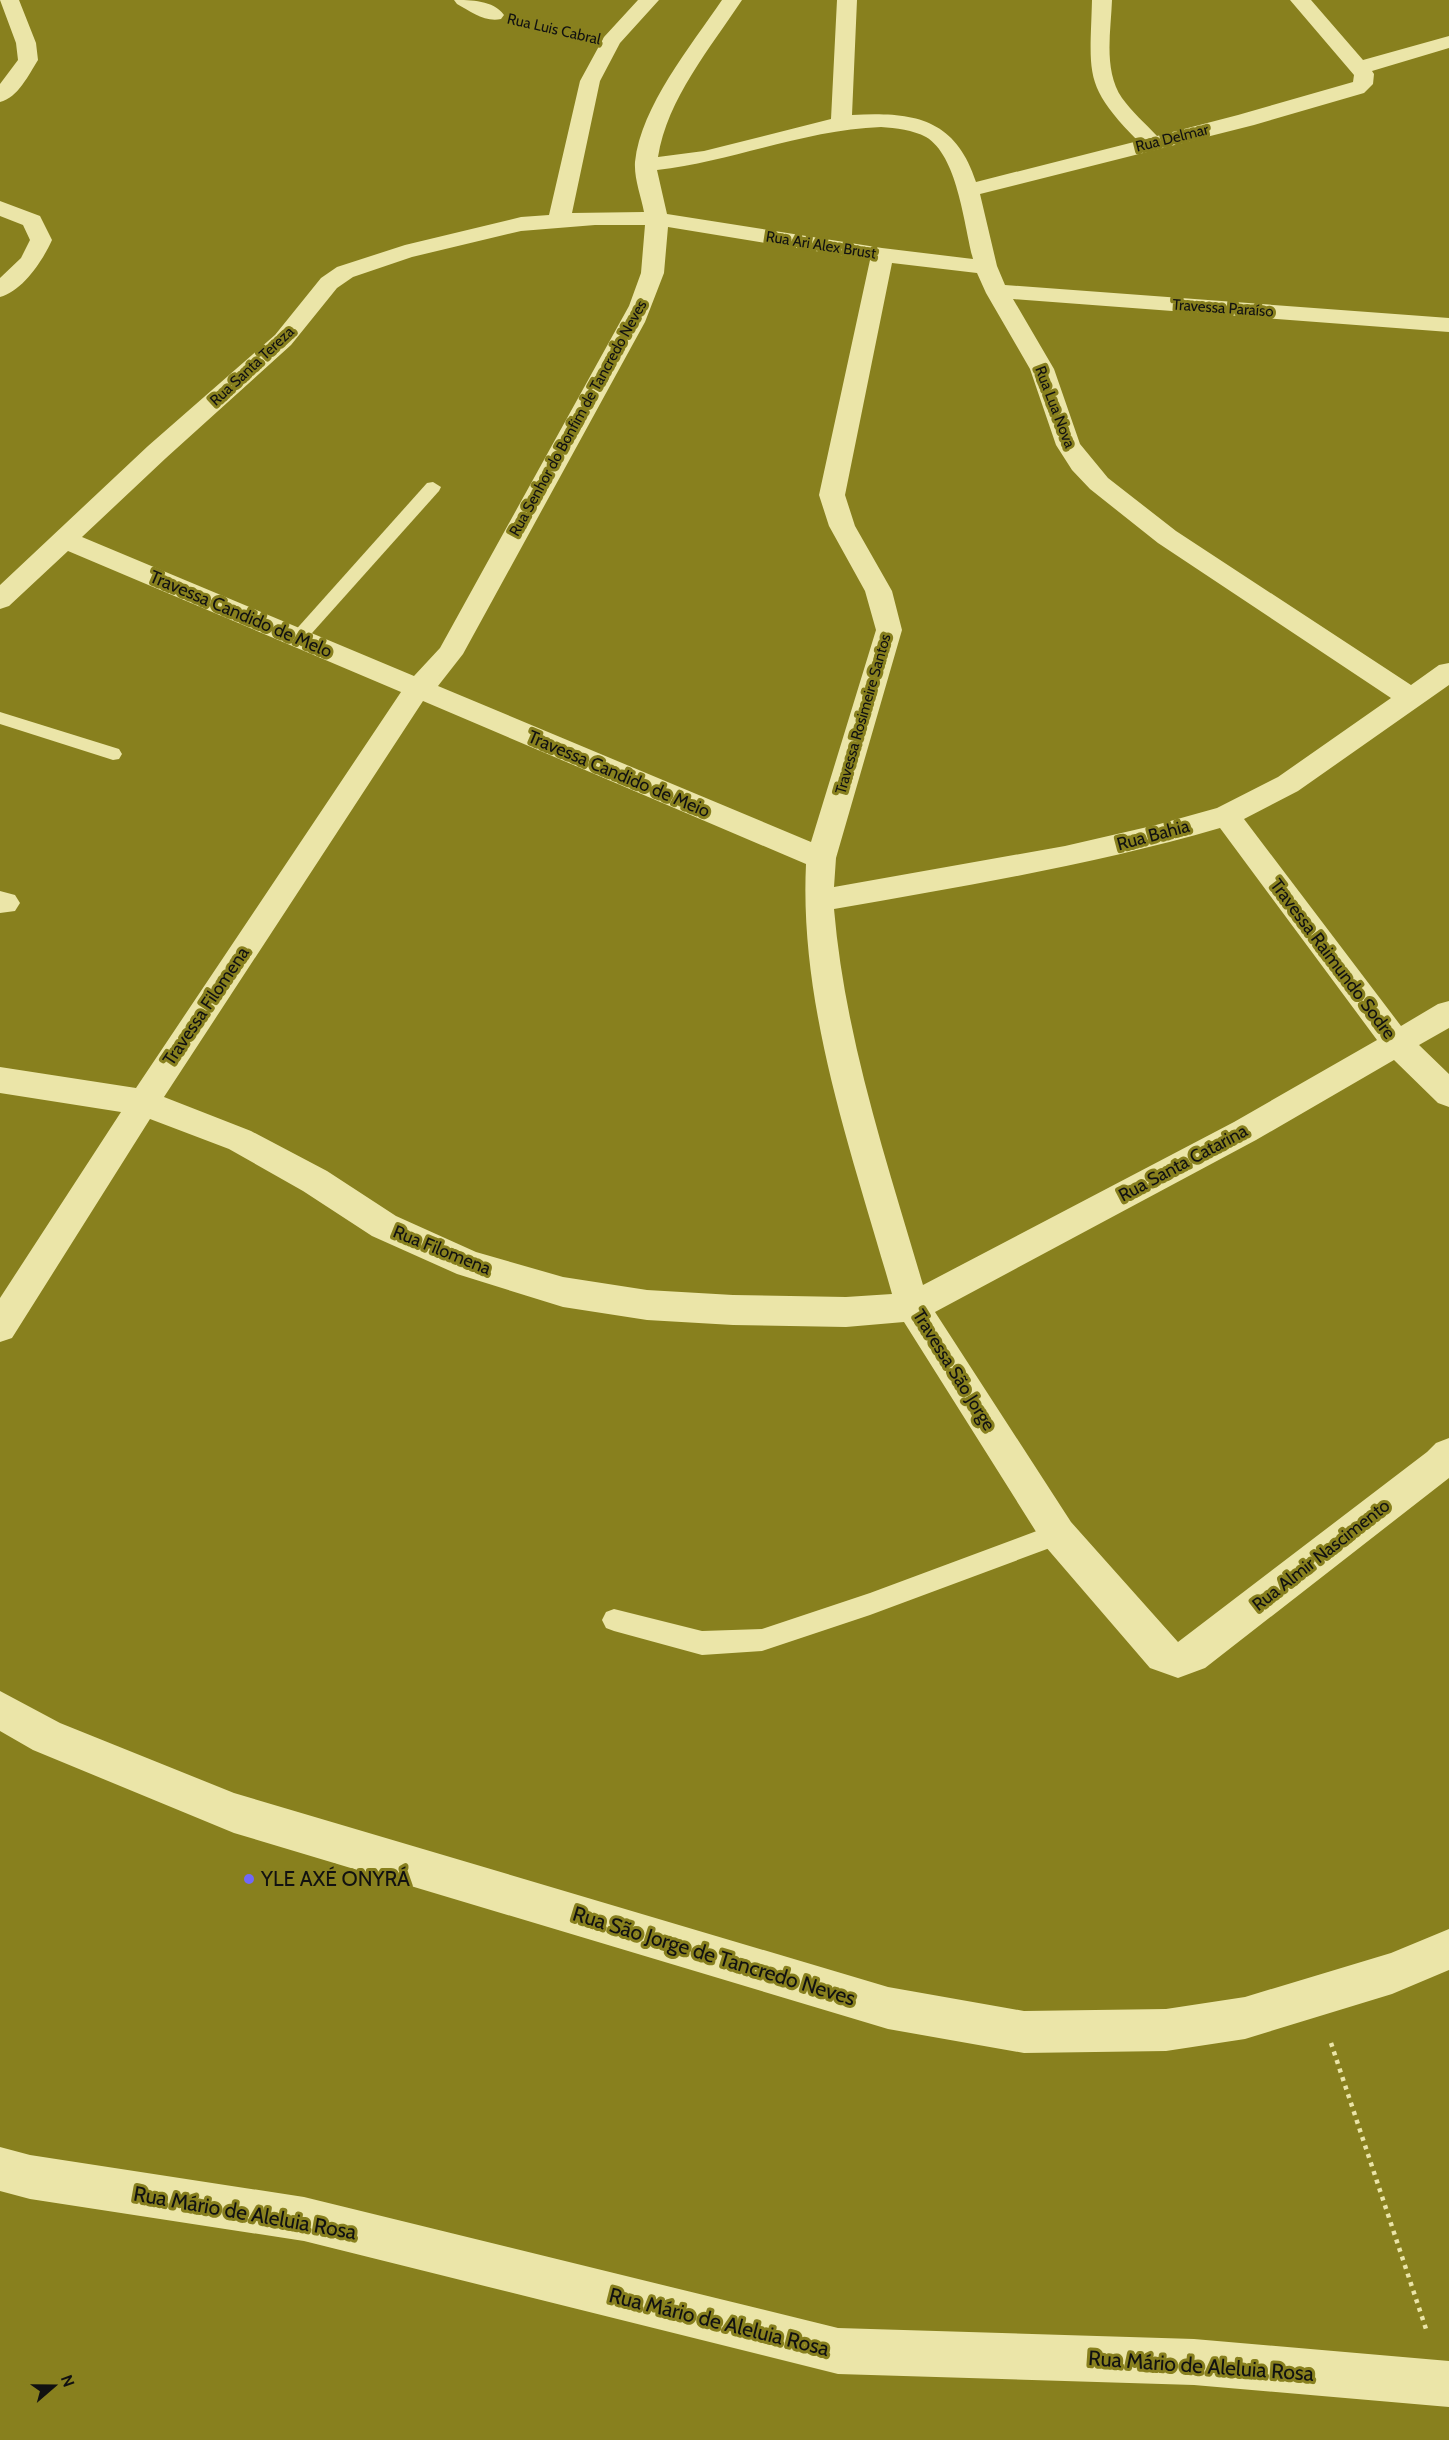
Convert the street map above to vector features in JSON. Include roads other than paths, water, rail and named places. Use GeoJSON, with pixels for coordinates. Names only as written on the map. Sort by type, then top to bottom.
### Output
{"type":"FeatureCollection","features":[{"type":"Feature","properties":{"kind":"street"},"geometry":{"type":"LineString","coordinates":[[0,96],[14,81],[28,60],[26,43],[9,0]]}},
{"type":"Feature","properties":{"kind":"street","name":"Rua Luis Cabral"},"geometry":{"type":"LineString","coordinates":[[464,0],[494,15]]}},
{"type":"Feature","properties":{"kind":"street"},"geometry":{"type":"LineString","coordinates":[[559,220],[591,81],[612,41],[649,0]]}},
{"type":"Feature","properties":{"kind":"street","name":"Rua Senhor do Bonfim de Tancredo Neves"},"geometry":{"type":"LineString","coordinates":[[417,689],[435,673],[450,654],[639,313],[655,271],[657,219],[646,165],[655,129],[664,107],[732,0]]}},
{"type":"Feature","properties":{"kind":"street"},"geometry":{"type":"LineString","coordinates":[[841,123],[847,0]]}},
{"type":"Feature","properties":{"kind":"street"},"geometry":{"type":"LineString","coordinates":[[1102,0],[1101,70],[1105,86],[1114,100],[1152,143]]}},
{"type":"Feature","properties":{"kind":"street"},"geometry":{"type":"LineString","coordinates":[[1300,0],[1362,71],[1449,42]]}},
{"type":"Feature","properties":{"kind":"street","name":"Rua Delmar"},"geometry":{"type":"LineString","coordinates":[[969,190],[1347,93],[1363,84],[1362,71]]}},
{"type":"Feature","properties":{"kind":"street","name":"Rua Lua Nova"},"geometry":{"type":"LineString","coordinates":[[646,165],[701,158],[748,147],[789,133],[841,123],[890,122],[917,126],[938,135],[954,156],[969,190],[986,267],[1042,368],[1067,444],[1083,467],[1148,524],[1412,699]]}},
{"type":"Feature","properties":{"kind":"street"},"geometry":{"type":"LineString","coordinates":[[0,208],[32,221],[40,240],[31,261],[0,290]]}},
{"type":"Feature","properties":{"kind":"street","name":"Rua Santa Tereza"},"geometry":{"type":"LineString","coordinates":[[0,600],[157,452],[283,340],[329,283],[345,272],[405,252],[520,224],[595,218],[657,219]]}},
{"type":"Feature","properties":{"kind":"street","name":"Rua Ari Alex Brust"},"geometry":{"type":"LineString","coordinates":[[657,219],[882,255],[986,267]]}},
{"type":"Feature","properties":{"kind":"street","name":"Travessa Rosimeire Santos"},"geometry":{"type":"LineString","coordinates":[[819,901],[821,858],[889,630],[880,597],[844,535],[836,515],[832,495],[882,255]]}},
{"type":"Feature","properties":{"kind":"street","name":"Travessa Paraíso"},"geometry":{"type":"LineString","coordinates":[[998,291],[1449,325]]}},
{"type":"Feature","properties":{"kind":"street","name":"Travessa Candido de Melo"},"geometry":{"type":"LineString","coordinates":[[66,540],[417,689]]}},
{"type":"Feature","properties":{"kind":"street","name":"Rua Bahia"},"geometry":{"type":"LineString","coordinates":[[819,901],[1065,857],[1156,836],[1226,816],[1288,784],[1449,672]]}},
{"type":"Feature","properties":{"kind":"street","name":"Travessa Candido de Meio"},"geometry":{"type":"LineString","coordinates":[[417,689],[821,858]]}},
{"type":"Feature","properties":{"kind":"street","name":"Travessa Filomena"},"geometry":{"type":"LineString","coordinates":[[0,1328],[142,1102],[417,689]]}},
{"type":"Feature","properties":{"kind":"street","name":"Travessa Raimundo Sodre"},"geometry":{"type":"LineString","coordinates":[[1226,816],[1396,1042],[1449,1094]]}},
{"type":"Feature","properties":{"kind":"street","name":"Travessa São Jorge"},"geometry":{"type":"LineString","coordinates":[[819,901],[823,955],[837,1035],[858,1119],[913,1306],[1058,1534],[1163,1655],[1178,1660],[1192,1655]]}},
{"type":"Feature","properties":{"kind":"street","name":"Rua Santa Catarina"},"geometry":{"type":"LineString","coordinates":[[913,1306],[1245,1131],[1449,1013]]}},
{"type":"Feature","properties":{"kind":"street","name":"Rua Filomena"},"geometry":{"type":"LineString","coordinates":[[0,1080],[142,1102],[240,1140],[315,1180],[384,1226],[405,1236],[469,1264],[563,1292],[647,1305],[733,1310],[846,1312],[913,1306]]}},
{"type":"Feature","properties":{"kind":"street","name":"Rua Almir Nascimento"},"geometry":{"type":"LineString","coordinates":[[1192,1655],[1431,1471],[1449,1454]]}},
{"type":"Feature","properties":{"kind":"street","name":"Rua São Jorge de Tancredo Neves"},"geometry":{"type":"LineString","coordinates":[[0,1710],[46,1737],[234,1813],[888,2008],[1024,2032],[1166,2030],[1245,2018],[1392,1973],[1449,1949]]}},
{"type":"Feature","properties":{"kind":"street","name":"Rua Mário de Aleluia Rosa"},"geometry":{"type":"LineString","coordinates":[[0,2169],[30,2177],[304,2219],[838,2351],[1194,2362],[1447,2384]]}},
{"type":"Feature","properties":{"kind":"lane"},"geometry":{"type":"LineString","coordinates":[[298,638],[433,487]]}},
{"type":"Feature","properties":{"kind":"lane"},"geometry":{"type":"LineString","coordinates":[[0,718],[113,754]]}},
{"type":"Feature","properties":{"kind":"lane"},"geometry":{"type":"LineString","coordinates":[[614,1620],[702,1643],[762,1640],[870,1604],[1058,1534]]}},
{"type":"Feature","properties":{"kind":"place","name":"YLE AXÉ ONYRÁ"},"geometry":{"type":"Point","coordinates":[249,1879]}}]}
